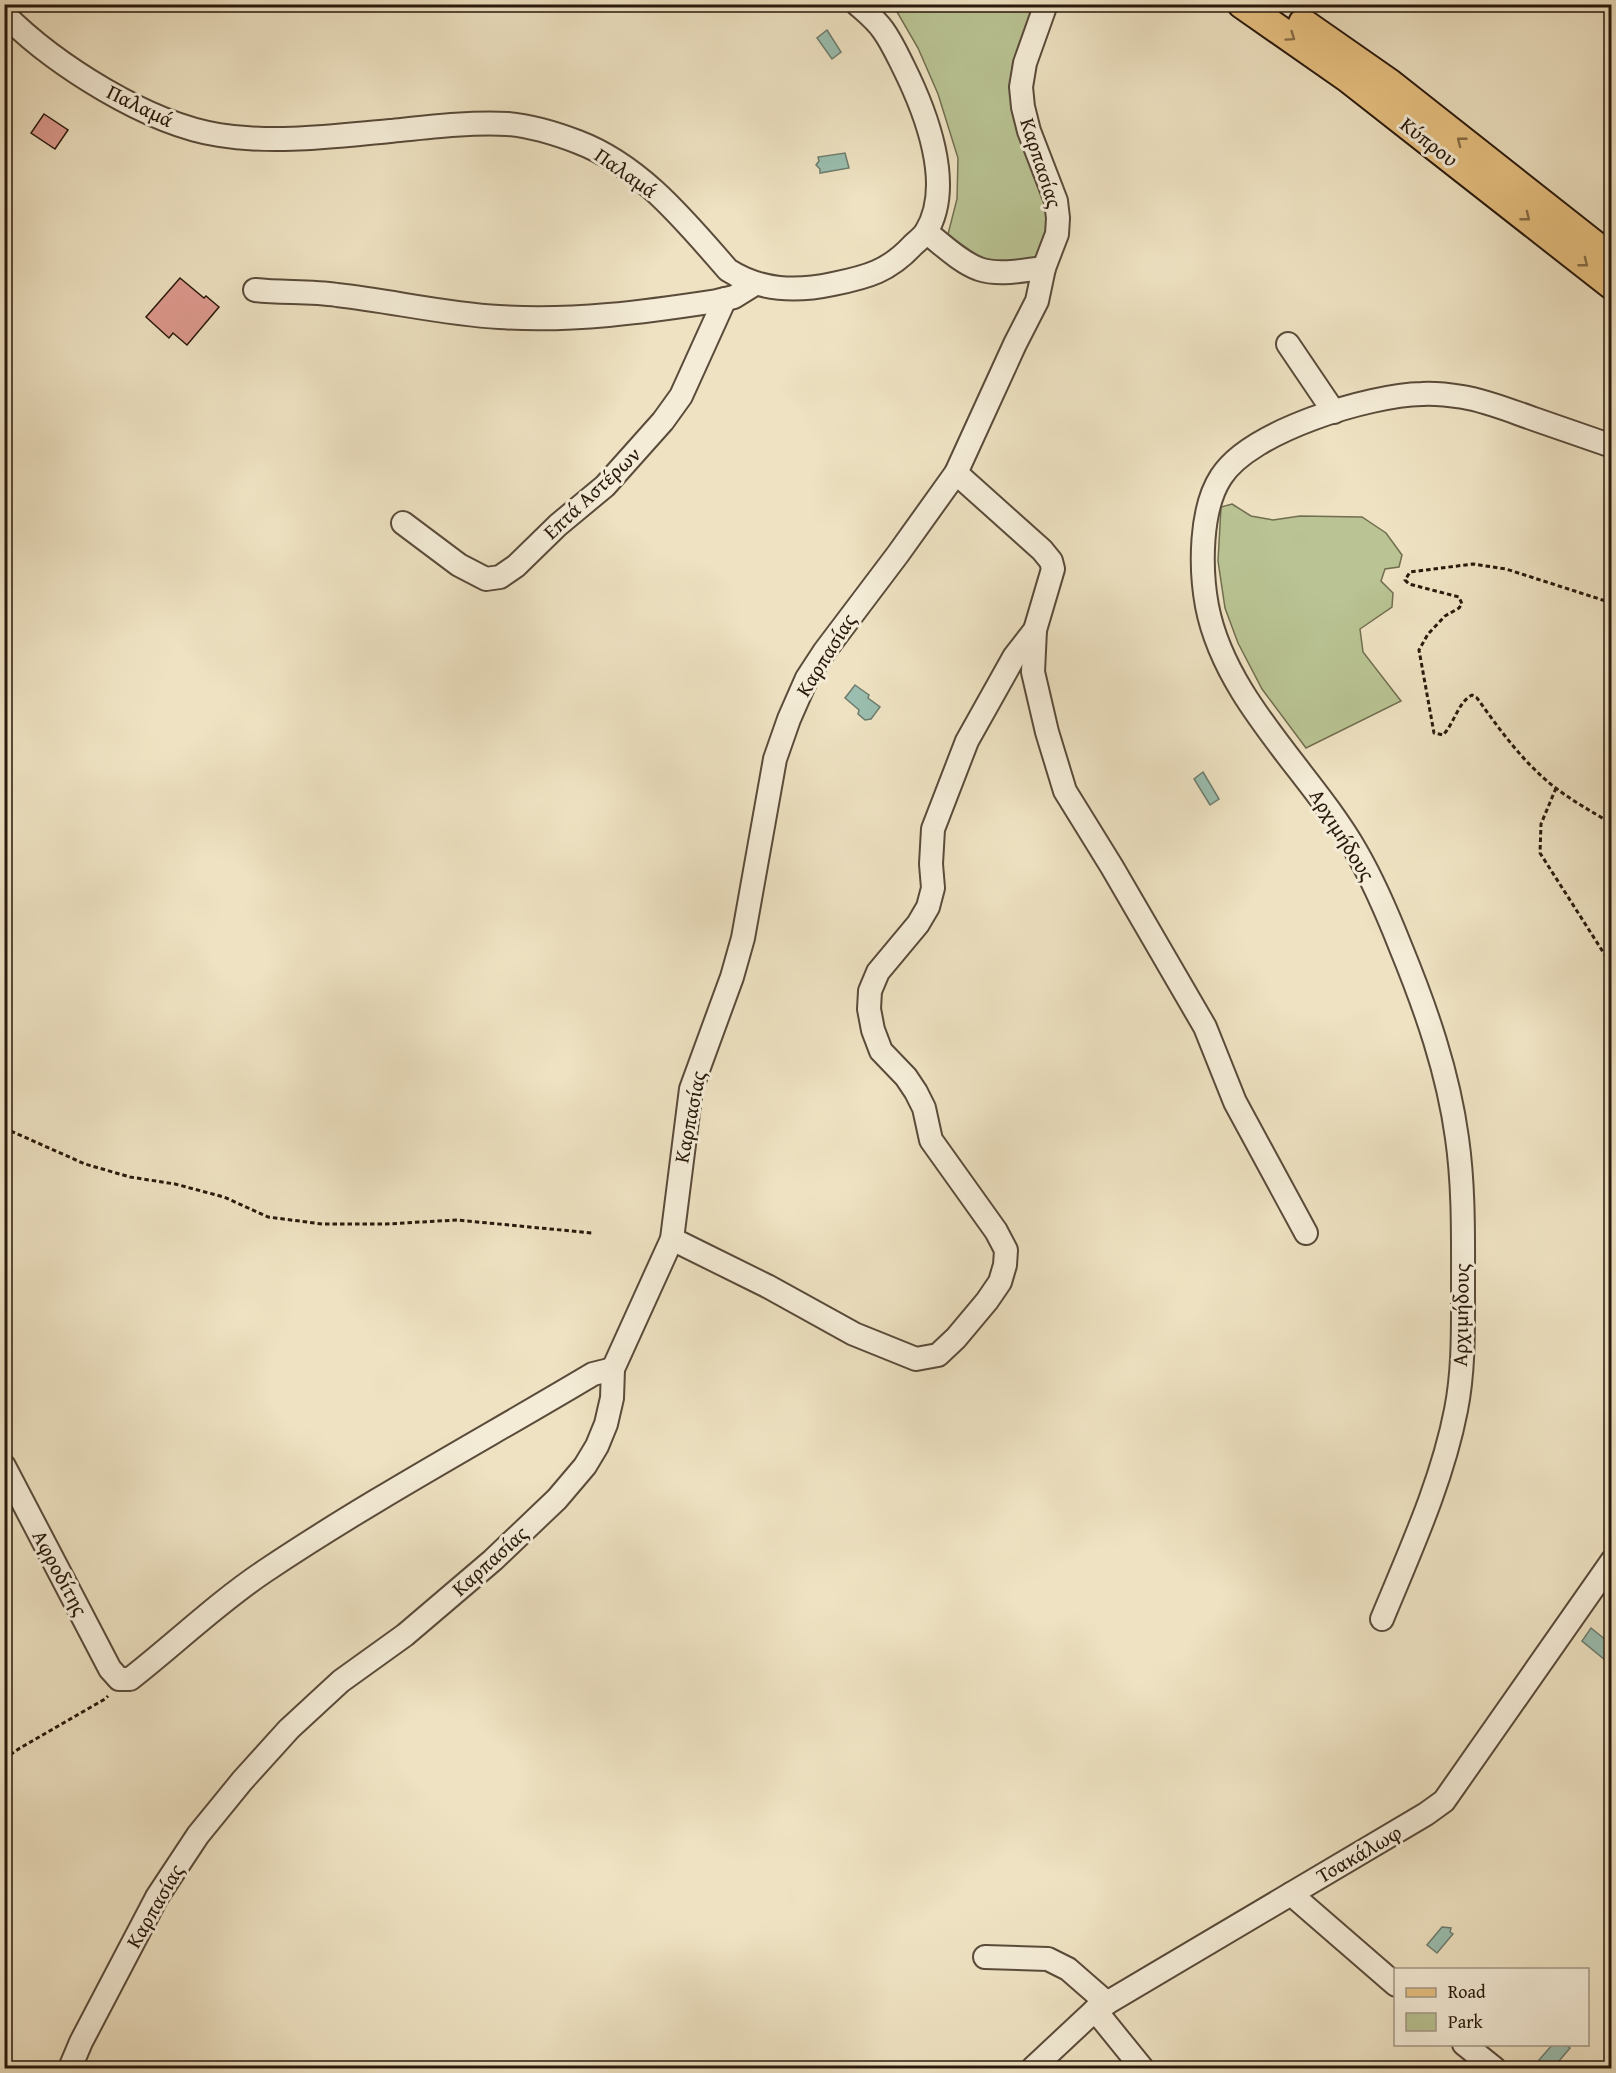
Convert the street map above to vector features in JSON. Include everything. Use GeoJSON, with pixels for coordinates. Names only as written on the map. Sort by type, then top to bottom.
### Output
{"type":"FeatureCollection","features":[{"type":"Feature","properties":{"kind":"main road","name":"Κύπρου"},"geometry":{"type":"LineString","coordinates":[[1242,4],[1563,234],[1611,259]]}},
{"type":"Feature","properties":{"kind":"main road","name":"Κύπρου"},"geometry":{"type":"LineString","coordinates":[[1277,4],[1389,83],[1563,234],[1611,285]]}},
{"type":"Feature","properties":{"kind":"street","name":"Παλαμά"},"geometry":{"type":"LineString","coordinates":[[9,29],[126,102],[161,119],[218,135],[267,139],[509,124],[578,142],[608,156],[645,182],[728,270],[755,284],[789,290],[820,287],[859,279],[899,261],[926,232],[934,209],[937,186],[934,146],[927,120],[913,86],[884,30],[857,4]]}},
{"type":"Feature","properties":{"kind":"street","name":"Καρπασίας"},"geometry":{"type":"LineString","coordinates":[[70,2068],[157,1897],[198,1835],[242,1781],[289,1729],[341,1681],[405,1635],[493,1560],[557,1499],[585,1466],[606,1424],[612,1398],[613,1369],[672,1239],[691,1089],[744,938],[775,759],[789,718],[807,678],[824,651],[956,473],[1037,301],[1044,268],[1057,234],[1058,218],[1056,201],[1029,131],[1021,87],[1025,63],[1046,5]]}},
{"type":"Feature","properties":{"kind":"street"},"geometry":{"type":"LineString","coordinates":[[926,232],[979,269],[1004,272],[1044,268]]}},
{"type":"Feature","properties":{"kind":"street"},"geometry":{"type":"LineString","coordinates":[[255,290],[336,294],[500,318],[608,316],[725,299],[734,297],[755,284]]}},
{"type":"Feature","properties":{"kind":"street","name":"Επτά Αστέρων"},"geometry":{"type":"LineString","coordinates":[[403,523],[459,565],[486,579],[500,577],[516,566],[558,525],[605,486],[663,421],[681,396],[725,299]]}},
{"type":"Feature","properties":{"kind":"street"},"geometry":{"type":"LineString","coordinates":[[1288,344],[1334,412]]}},
{"type":"Feature","properties":{"kind":"street","name":"Αρχιμήδους"},"geometry":{"type":"LineString","coordinates":[[1382,1619],[1422,1524],[1446,1453],[1457,1407],[1461,1362],[1463,1231],[1458,1139],[1438,1052],[1418,990],[1381,899],[1356,851],[1326,804],[1237,682],[1221,648],[1208,606],[1203,555],[1210,497],[1222,473],[1242,455],[1285,430],[1356,404],[1412,394],[1423,393],[1466,398],[1507,409],[1611,446]]}},
{"type":"Feature","properties":{"kind":"street"},"geometry":{"type":"LineString","coordinates":[[956,473],[1042,550],[1051,561],[1053,569],[1035,630],[1033,672],[1047,732],[1065,791],[1205,1027],[1235,1102],[1306,1233]]}},
{"type":"Feature","properties":{"kind":"street"},"geometry":{"type":"LineString","coordinates":[[672,1239],[767,1286],[854,1334],[916,1359],[938,1355],[956,1338],[987,1301],[1000,1281],[1005,1265],[1006,1250],[996,1231],[931,1140],[924,1108],[906,1077],[881,1051],[873,1030],[869,1009],[870,991],[878,972],[918,924],[928,907],[933,888],[931,864],[933,829],[967,741],[1014,657],[1035,630]]}},
{"type":"Feature","properties":{"kind":"street"},"geometry":{"type":"LineString","coordinates":[[119,1679],[130,1679],[184,1633],[263,1572],[366,1506],[593,1374],[613,1369]]}},
{"type":"Feature","properties":{"kind":"street","name":"Αφροδίτης"},"geometry":{"type":"LineString","coordinates":[[4,1466],[110,1669],[119,1679]]}},
{"type":"Feature","properties":{"kind":"street","name":"Τσακάλωφ"},"geometry":{"type":"LineString","coordinates":[[1033,2068],[1101,2006],[1426,1814],[1444,1801],[1611,1561]]}},
{"type":"Feature","properties":{"kind":"street"},"geometry":{"type":"LineString","coordinates":[[1291,1894],[1394,1984]]}},
{"type":"Feature","properties":{"kind":"street"},"geometry":{"type":"LineString","coordinates":[[985,1957],[1048,1959],[1068,1969],[1101,2006],[1142,2068]]}},
{"type":"Feature","properties":{"kind":"street"},"geometry":{"type":"LineString","coordinates":[[1466,2046],[1494,2068]]}},
{"type":"Feature","properties":{"kind":"path"},"geometry":{"type":"LineString","coordinates":[[1611,603],[1506,569],[1473,564],[1410,572],[1405,580],[1409,584],[1459,597],[1462,604],[1445,616],[1428,634],[1419,650],[1434,733],[1443,735],[1450,728],[1467,698],[1472,695],[1477,698],[1505,737],[1531,765],[1556,788],[1611,824]]}},
{"type":"Feature","properties":{"kind":"path"},"geometry":{"type":"LineString","coordinates":[[1556,788],[1541,824],[1540,853],[1611,966]]}},
{"type":"Feature","properties":{"kind":"path"},"geometry":{"type":"LineString","coordinates":[[4,1128],[85,1164],[130,1177],[175,1184],[224,1197],[268,1216],[322,1224],[386,1224],[457,1220],[592,1233]]}},
{"type":"Feature","properties":{"kind":"path"},"geometry":{"type":"LineString","coordinates":[[4,1758],[105,1699],[119,1679]]}},
{"type":"Feature","properties":{"kind":"green space"},"geometry":{"type":"Polygon","coordinates":[[[893,5],[1037,5],[1017,67],[1052,220],[1037,262],[989,260],[977,257],[956,246],[947,238],[957,199],[958,158],[938,94],[918,48],[893,5]]]}},
{"type":"Feature","properties":{"kind":"green space"},"geometry":{"type":"Polygon","coordinates":[[[1232,504],[1251,516],[1273,520],[1300,516],[1362,517],[1386,533],[1402,555],[1399,567],[1385,569],[1381,581],[1393,593],[1392,607],[1360,629],[1363,652],[1401,701],[1306,748],[1262,689],[1238,643],[1225,608],[1218,561],[1221,507],[1232,504]]]}},
{"type":"Feature","properties":{"kind":"shaded area"},"geometry":{"type":"Polygon","coordinates":[[[827,30],[841,52],[832,59],[817,38],[827,30]]]}},
{"type":"Feature","properties":{"kind":"shaded area"},"geometry":{"type":"Polygon","coordinates":[[[845,153],[849,168],[820,173],[816,165],[819,161],[818,157],[845,153]]]}},
{"type":"Feature","properties":{"kind":"shaded area"},"geometry":{"type":"Polygon","coordinates":[[[855,685],[880,707],[871,719],[865,720],[858,714],[859,710],[845,698],[855,685]]]}},
{"type":"Feature","properties":{"kind":"shaded area"},"geometry":{"type":"Polygon","coordinates":[[[1203,772],[1219,799],[1210,805],[1194,779],[1203,772]]]}},
{"type":"Feature","properties":{"kind":"shaded area"},"geometry":{"type":"Polygon","coordinates":[[[1591,1628],[1611,1644],[1611,1656],[1605,1660],[1582,1641],[1591,1628]]]}},
{"type":"Feature","properties":{"kind":"shaded area"},"geometry":{"type":"Polygon","coordinates":[[[1442,1927],[1451,1928],[1450,1932],[1453,1934],[1437,1953],[1427,1945],[1442,1927]]]}},
{"type":"Feature","properties":{"kind":"shaded area"},"geometry":{"type":"Polygon","coordinates":[[[1551,2046],[1570,2048],[1553,2068],[1539,2068],[1543,2064],[1539,2060],[1551,2046]]]}},
{"type":"Feature","properties":{"kind":"building"},"geometry":{"type":"Polygon","coordinates":[[[44,114],[68,130],[55,149],[31,133],[44,114]]]}},
{"type":"Feature","properties":{"kind":"building"},"geometry":{"type":"Polygon","coordinates":[[[180,278],[219,307],[187,345],[173,333],[169,338],[146,317],[180,278]]]}}]}
